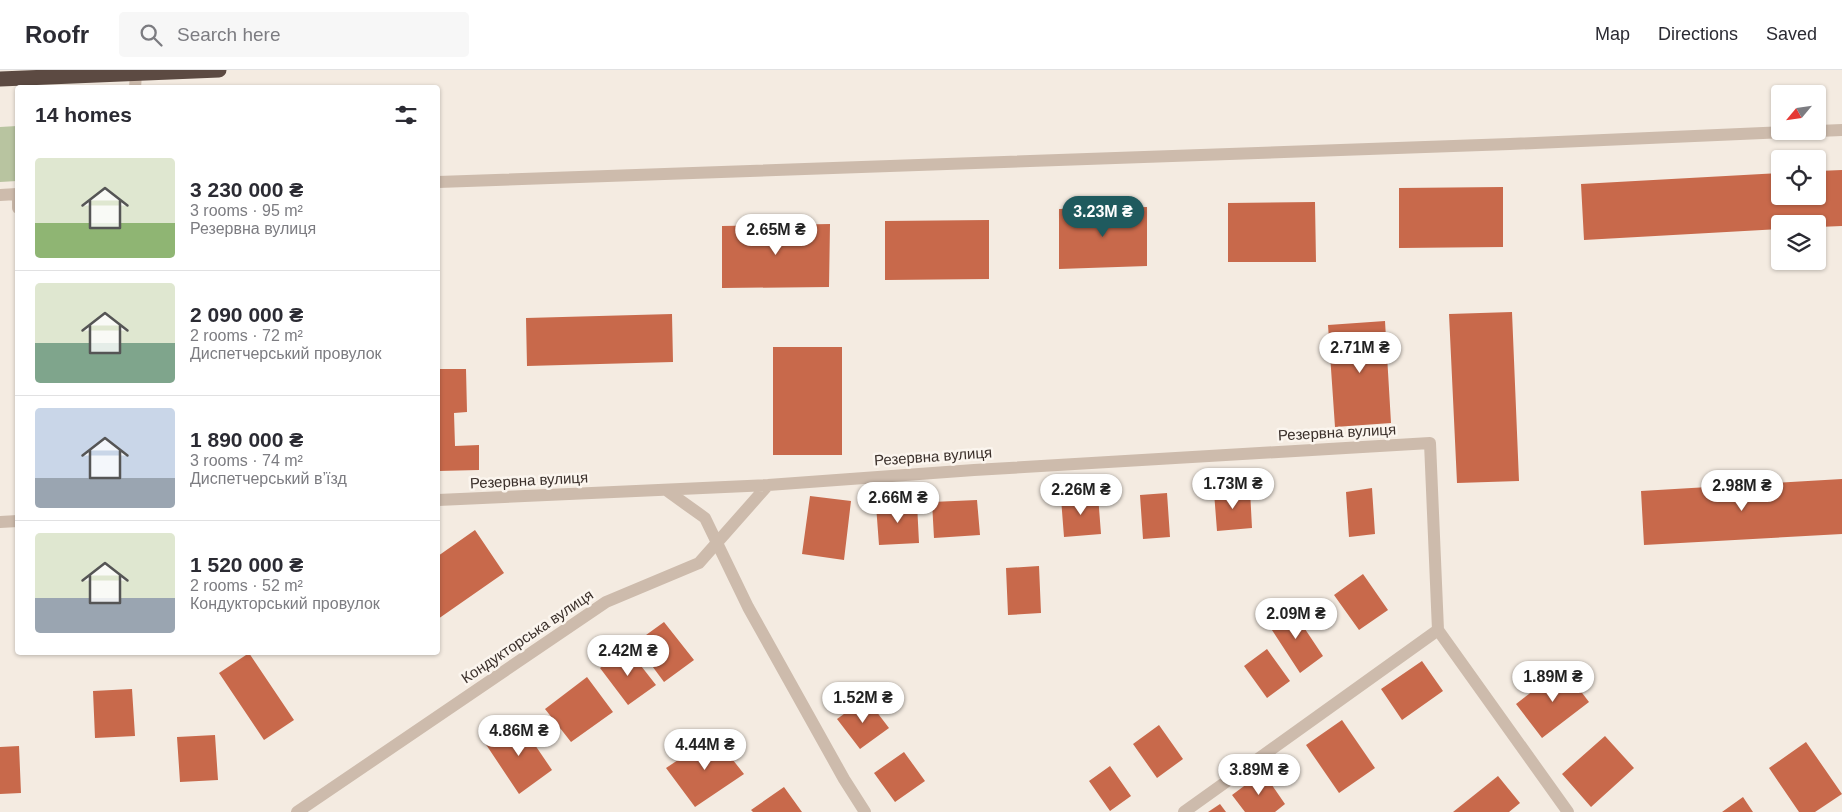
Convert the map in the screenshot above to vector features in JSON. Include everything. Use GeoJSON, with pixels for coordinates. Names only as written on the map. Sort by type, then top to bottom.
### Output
{"type":"FeatureCollection","features":[{"type":"Feature","properties":{"kind":"highway"},"geometry":{"type":"LineString","coordinates":[[0,79],[136,81],[219,70]]}},
{"type":"Feature","properties":{"kind":"street"},"geometry":{"type":"LineString","coordinates":[[1826,131],[1842,130]]}},
{"type":"Feature","properties":{"kind":"street"},"geometry":{"type":"LineString","coordinates":[[440,182],[1480,145],[1771,133]]}},
{"type":"Feature","properties":{"kind":"street"},"geometry":{"type":"LineString","coordinates":[[0,195],[15,194]]}},
{"type":"Feature","properties":{"kind":"street","name":"Резервна вулиця"},"geometry":{"type":"LineString","coordinates":[[440,500],[768,485],[974,470],[1430,443],[1438,630]]}},
{"type":"Feature","properties":{"kind":"street","name":"Кондукторська вулиця"},"geometry":{"type":"LineString","coordinates":[[297,812],[606,602],[699,563],[768,485]]}},
{"type":"Feature","properties":{"kind":"street"},"geometry":{"type":"LineString","coordinates":[[666,490],[704,518],[748,607],[844,779],[865,812]]}},
{"type":"Feature","properties":{"kind":"street"},"geometry":{"type":"LineString","coordinates":[[0,522],[15,521]]}},
{"type":"Feature","properties":{"kind":"street"},"geometry":{"type":"LineString","coordinates":[[1184,812],[1438,630],[1568,812]]}},
{"type":"Feature","properties":{"kind":"green space"},"geometry":{"type":"Polygon","coordinates":[[[15,126],[15,181],[0,182],[0,127],[15,126]]]}},
{"type":"Feature","properties":{"kind":"building"},"geometry":{"type":"Polygon","coordinates":[[[1842,170],[1842,226],[1826,227],[1826,215],[1771,215],[1771,230],[1584,240],[1581,184],[1771,173],[1771,205],[1826,205],[1826,171],[1842,170]]]}},
{"type":"Feature","properties":{"kind":"building"},"geometry":{"type":"Polygon","coordinates":[[[1503,187],[1503,247],[1399,248],[1399,188],[1503,187]]]}},
{"type":"Feature","properties":{"kind":"building"},"geometry":{"type":"Polygon","coordinates":[[[1315,202],[1316,262],[1228,262],[1228,203],[1315,202]]]}},
{"type":"Feature","properties":{"kind":"building"},"geometry":{"type":"Polygon","coordinates":[[[1147,207],[1147,266],[1059,269],[1059,209],[1147,207]]]}},
{"type":"Feature","properties":{"kind":"building"},"geometry":{"type":"Polygon","coordinates":[[[989,220],[989,279],[885,280],[885,221],[989,220]]]}},
{"type":"Feature","properties":{"kind":"building"},"geometry":{"type":"Polygon","coordinates":[[[830,224],[829,287],[722,288],[722,226],[830,224]]]}},
{"type":"Feature","properties":{"kind":"building"},"geometry":{"type":"Polygon","coordinates":[[[1512,312],[1519,481],[1457,483],[1449,314],[1512,312]]]}},
{"type":"Feature","properties":{"kind":"building"},"geometry":{"type":"Polygon","coordinates":[[[672,314],[673,362],[527,366],[526,318],[672,314]]]}},
{"type":"Feature","properties":{"kind":"building"},"geometry":{"type":"Polygon","coordinates":[[[1385,321],[1391,423],[1335,427],[1328,325],[1385,321]]]}},
{"type":"Feature","properties":{"kind":"building"},"geometry":{"type":"Polygon","coordinates":[[[773,347],[842,347],[842,455],[773,455],[773,347]]]}},
{"type":"Feature","properties":{"kind":"building"},"geometry":{"type":"Polygon","coordinates":[[[440,369],[466,369],[467,412],[454,413],[455,446],[479,445],[479,470],[440,471],[440,369]]]}},
{"type":"Feature","properties":{"kind":"building"},"geometry":{"type":"Polygon","coordinates":[[[1842,479],[1842,534],[1644,545],[1641,491],[1842,479]]]}},
{"type":"Feature","properties":{"kind":"building"},"geometry":{"type":"Polygon","coordinates":[[[1372,488],[1375,534],[1349,537],[1346,492],[1372,488]]]}},
{"type":"Feature","properties":{"kind":"building"},"geometry":{"type":"Polygon","coordinates":[[[1250,490],[1252,528],[1217,531],[1214,492],[1250,490]]]}},
{"type":"Feature","properties":{"kind":"building"},"geometry":{"type":"Polygon","coordinates":[[[1167,493],[1170,537],[1143,539],[1140,495],[1167,493]]]}},
{"type":"Feature","properties":{"kind":"building"},"geometry":{"type":"Polygon","coordinates":[[[1098,495],[1101,534],[1064,537],[1061,498],[1098,495]]]}},
{"type":"Feature","properties":{"kind":"building"},"geometry":{"type":"Polygon","coordinates":[[[810,496],[851,501],[844,560],[802,554],[810,496]]]}},
{"type":"Feature","properties":{"kind":"building"},"geometry":{"type":"Polygon","coordinates":[[[977,500],[980,535],[934,538],[932,502],[977,500]]]}},
{"type":"Feature","properties":{"kind":"building"},"geometry":{"type":"Polygon","coordinates":[[[917,503],[919,543],[879,545],[876,505],[917,503]]]}},
{"type":"Feature","properties":{"kind":"building"},"geometry":{"type":"Polygon","coordinates":[[[475,530],[504,573],[440,618],[440,555],[475,530]]]}},
{"type":"Feature","properties":{"kind":"building"},"geometry":{"type":"Polygon","coordinates":[[[1039,566],[1041,613],[1008,615],[1006,568],[1039,566]]]}},
{"type":"Feature","properties":{"kind":"building"},"geometry":{"type":"Polygon","coordinates":[[[1363,574],[1388,610],[1359,630],[1334,595],[1363,574]]]}},
{"type":"Feature","properties":{"kind":"building"},"geometry":{"type":"Polygon","coordinates":[[[1291,608],[1323,656],[1300,673],[1268,624],[1291,608]]]}},
{"type":"Feature","properties":{"kind":"building"},"geometry":{"type":"Polygon","coordinates":[[[664,622],[694,660],[664,682],[635,643],[664,622]]]}},
{"type":"Feature","properties":{"kind":"building"},"geometry":{"type":"Polygon","coordinates":[[[627,648],[656,685],[628,705],[600,668],[627,648]]]}},
{"type":"Feature","properties":{"kind":"building"},"geometry":{"type":"Polygon","coordinates":[[[1267,649],[1290,681],[1267,698],[1244,666],[1267,649]]]}},
{"type":"Feature","properties":{"kind":"building"},"geometry":{"type":"Polygon","coordinates":[[[246,655],[250,655],[294,720],[264,740],[219,673],[246,655]]]}},
{"type":"Feature","properties":{"kind":"building"},"geometry":{"type":"Polygon","coordinates":[[[1422,661],[1443,691],[1402,720],[1381,689],[1422,661]]]}},
{"type":"Feature","properties":{"kind":"building"},"geometry":{"type":"Polygon","coordinates":[[[1563,668],[1589,702],[1542,738],[1516,704],[1563,668]]]}},
{"type":"Feature","properties":{"kind":"building"},"geometry":{"type":"Polygon","coordinates":[[[587,677],[613,712],[571,742],[545,709],[587,677]]]}},
{"type":"Feature","properties":{"kind":"building"},"geometry":{"type":"Polygon","coordinates":[[[132,689],[135,736],[95,738],[93,691],[132,689]]]}},
{"type":"Feature","properties":{"kind":"building"},"geometry":{"type":"Polygon","coordinates":[[[866,698],[889,728],[860,749],[837,719],[866,698]]]}},
{"type":"Feature","properties":{"kind":"building"},"geometry":{"type":"Polygon","coordinates":[[[518,720],[552,770],[519,794],[485,743],[518,720]]]}},
{"type":"Feature","properties":{"kind":"building"},"geometry":{"type":"Polygon","coordinates":[[[1342,720],[1375,768],[1339,793],[1306,745],[1342,720]]]}},
{"type":"Feature","properties":{"kind":"building"},"geometry":{"type":"Polygon","coordinates":[[[1159,725],[1183,759],[1157,778],[1133,744],[1159,725]]]}},
{"type":"Feature","properties":{"kind":"building"},"geometry":{"type":"Polygon","coordinates":[[[215,735],[218,780],[180,782],[177,737],[215,735]]]}},
{"type":"Feature","properties":{"kind":"building"},"geometry":{"type":"Polygon","coordinates":[[[714,736],[744,774],[695,807],[666,768],[714,736]]]}},
{"type":"Feature","properties":{"kind":"building"},"geometry":{"type":"Polygon","coordinates":[[[1605,736],[1634,768],[1591,807],[1562,774],[1605,736]]]}},
{"type":"Feature","properties":{"kind":"building"},"geometry":{"type":"Polygon","coordinates":[[[1806,742],[1842,794],[1815,812],[1799,812],[1769,768],[1806,742]]]}},
{"type":"Feature","properties":{"kind":"building"},"geometry":{"type":"Polygon","coordinates":[[[19,746],[21,793],[0,794],[0,747],[19,746]]]}},
{"type":"Feature","properties":{"kind":"building"},"geometry":{"type":"Polygon","coordinates":[[[904,752],[925,781],[895,802],[874,773],[904,752]]]}},
{"type":"Feature","properties":{"kind":"building"},"geometry":{"type":"Polygon","coordinates":[[[1110,766],[1131,796],[1110,811],[1089,781],[1110,766]]]}},
{"type":"Feature","properties":{"kind":"building"},"geometry":{"type":"Polygon","coordinates":[[[1263,772],[1285,804],[1275,812],[1245,812],[1232,795],[1263,772]]]}},
{"type":"Feature","properties":{"kind":"building"},"geometry":{"type":"Polygon","coordinates":[[[1498,776],[1520,803],[1509,812],[1453,812],[1498,776]]]}},
{"type":"Feature","properties":{"kind":"building"},"geometry":{"type":"Polygon","coordinates":[[[784,787],[802,812],[753,812],[751,810],[784,787]]]}},
{"type":"Feature","properties":{"kind":"building"},"geometry":{"type":"Polygon","coordinates":[[[1743,797],[1753,812],[1722,812],[1743,797]]]}},
{"type":"Feature","properties":{"kind":"building"},"geometry":{"type":"Polygon","coordinates":[[[1220,804],[1226,812],[1208,812],[1220,804]]]}}]}
